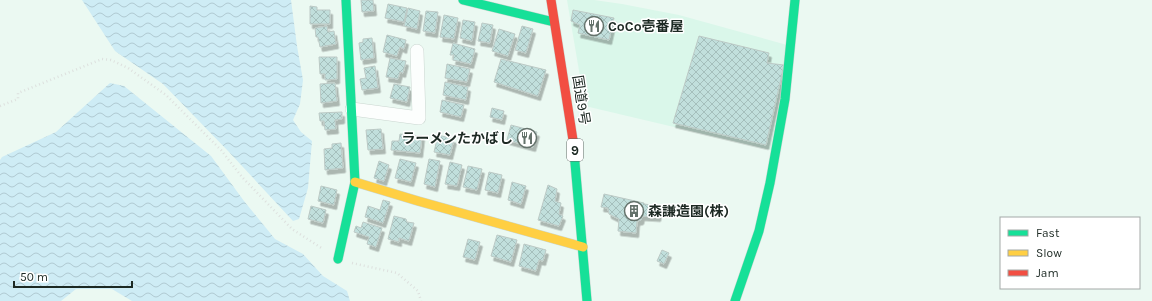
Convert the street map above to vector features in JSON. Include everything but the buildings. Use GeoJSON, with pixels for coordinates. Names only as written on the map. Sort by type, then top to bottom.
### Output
{"type":"FeatureCollection","features":[{"type":"Feature","properties":{"kind":"main road"},"geometry":{"type":"LineString","coordinates":[[338,258],[355,182],[346,0]]}},
{"type":"Feature","properties":{"kind":"main road"},"geometry":{"type":"LineString","coordinates":[[463,0],[554,22]]}},
{"type":"Feature","properties":{"kind":"main road","name":"国道9号"},"geometry":{"type":"LineString","coordinates":[[551,0],[575,151],[587,301]]}},
{"type":"Feature","properties":{"kind":"main road"},"geometry":{"type":"LineString","coordinates":[[735,301],[759,231],[770,183],[785,99],[795,0]]}},
{"type":"Feature","properties":{"kind":"main road"},"geometry":{"type":"LineString","coordinates":[[355,182],[583,247]]}},
{"type":"Feature","properties":{"kind":"street"},"geometry":{"type":"LineString","coordinates":[[352,109],[419,118],[417,51]]}},
{"type":"Feature","properties":{"kind":"path"},"geometry":{"type":"LineString","coordinates":[[0,106],[18,99],[18,94],[102,59],[111,60],[128,68],[166,95],[221,150],[242,177],[292,229],[346,262],[397,273],[418,291],[421,301]]}},
{"type":"Feature","properties":{"kind":"shaded area"},"geometry":{"type":"Polygon","coordinates":[[[567,0],[594,0],[679,15],[787,45],[771,150],[585,106],[567,0]]]}},
{"type":"Feature","properties":{"kind":"water"},"geometry":{"type":"Polygon","coordinates":[[[82,0],[291,0],[303,80],[300,104],[293,120],[301,132],[312,141],[308,188],[299,219],[293,221],[163,84],[115,51],[82,0]]]}},
{"type":"Feature","properties":{"kind":"water"},"geometry":{"type":"Polygon","coordinates":[[[110,83],[124,86],[211,156],[244,201],[275,239],[303,254],[323,276],[347,291],[350,301],[132,301],[112,289],[76,289],[61,301],[0,301],[0,160],[2,157],[56,132],[110,83]]]}},
{"type":"Feature","properties":{"kind":"traffic: fast"},"geometry":{"type":"LineString","coordinates":[[338,259],[355,182],[346,0]]}},
{"type":"Feature","properties":{"kind":"traffic: fast"},"geometry":{"type":"LineString","coordinates":[[463,0],[554,22]]}},
{"type":"Feature","properties":{"kind":"traffic: fast"},"geometry":{"type":"LineString","coordinates":[[735,301],[759,231],[770,183],[785,99],[795,0]]}},
{"type":"Feature","properties":{"kind":"traffic: fast"},"geometry":{"type":"LineString","coordinates":[[573,140],[587,301]]}},
{"type":"Feature","properties":{"kind":"traffic: slow"},"geometry":{"type":"LineString","coordinates":[[355,182],[583,247]]}},
{"type":"Feature","properties":{"kind":"traffic: jam"},"geometry":{"type":"LineString","coordinates":[[551,0],[573,140]]}},
{"type":"Feature","properties":{"kind":"place","name":"CoCo壱番屋"},"geometry":{"type":"Point","coordinates":[594,26]}},
{"type":"Feature","properties":{"kind":"place","name":"ラーメンたかばし"},"geometry":{"type":"Point","coordinates":[527,138]}},
{"type":"Feature","properties":{"kind":"place","name":"森謙造園(株)"},"geometry":{"type":"Point","coordinates":[634,211]}}]}
